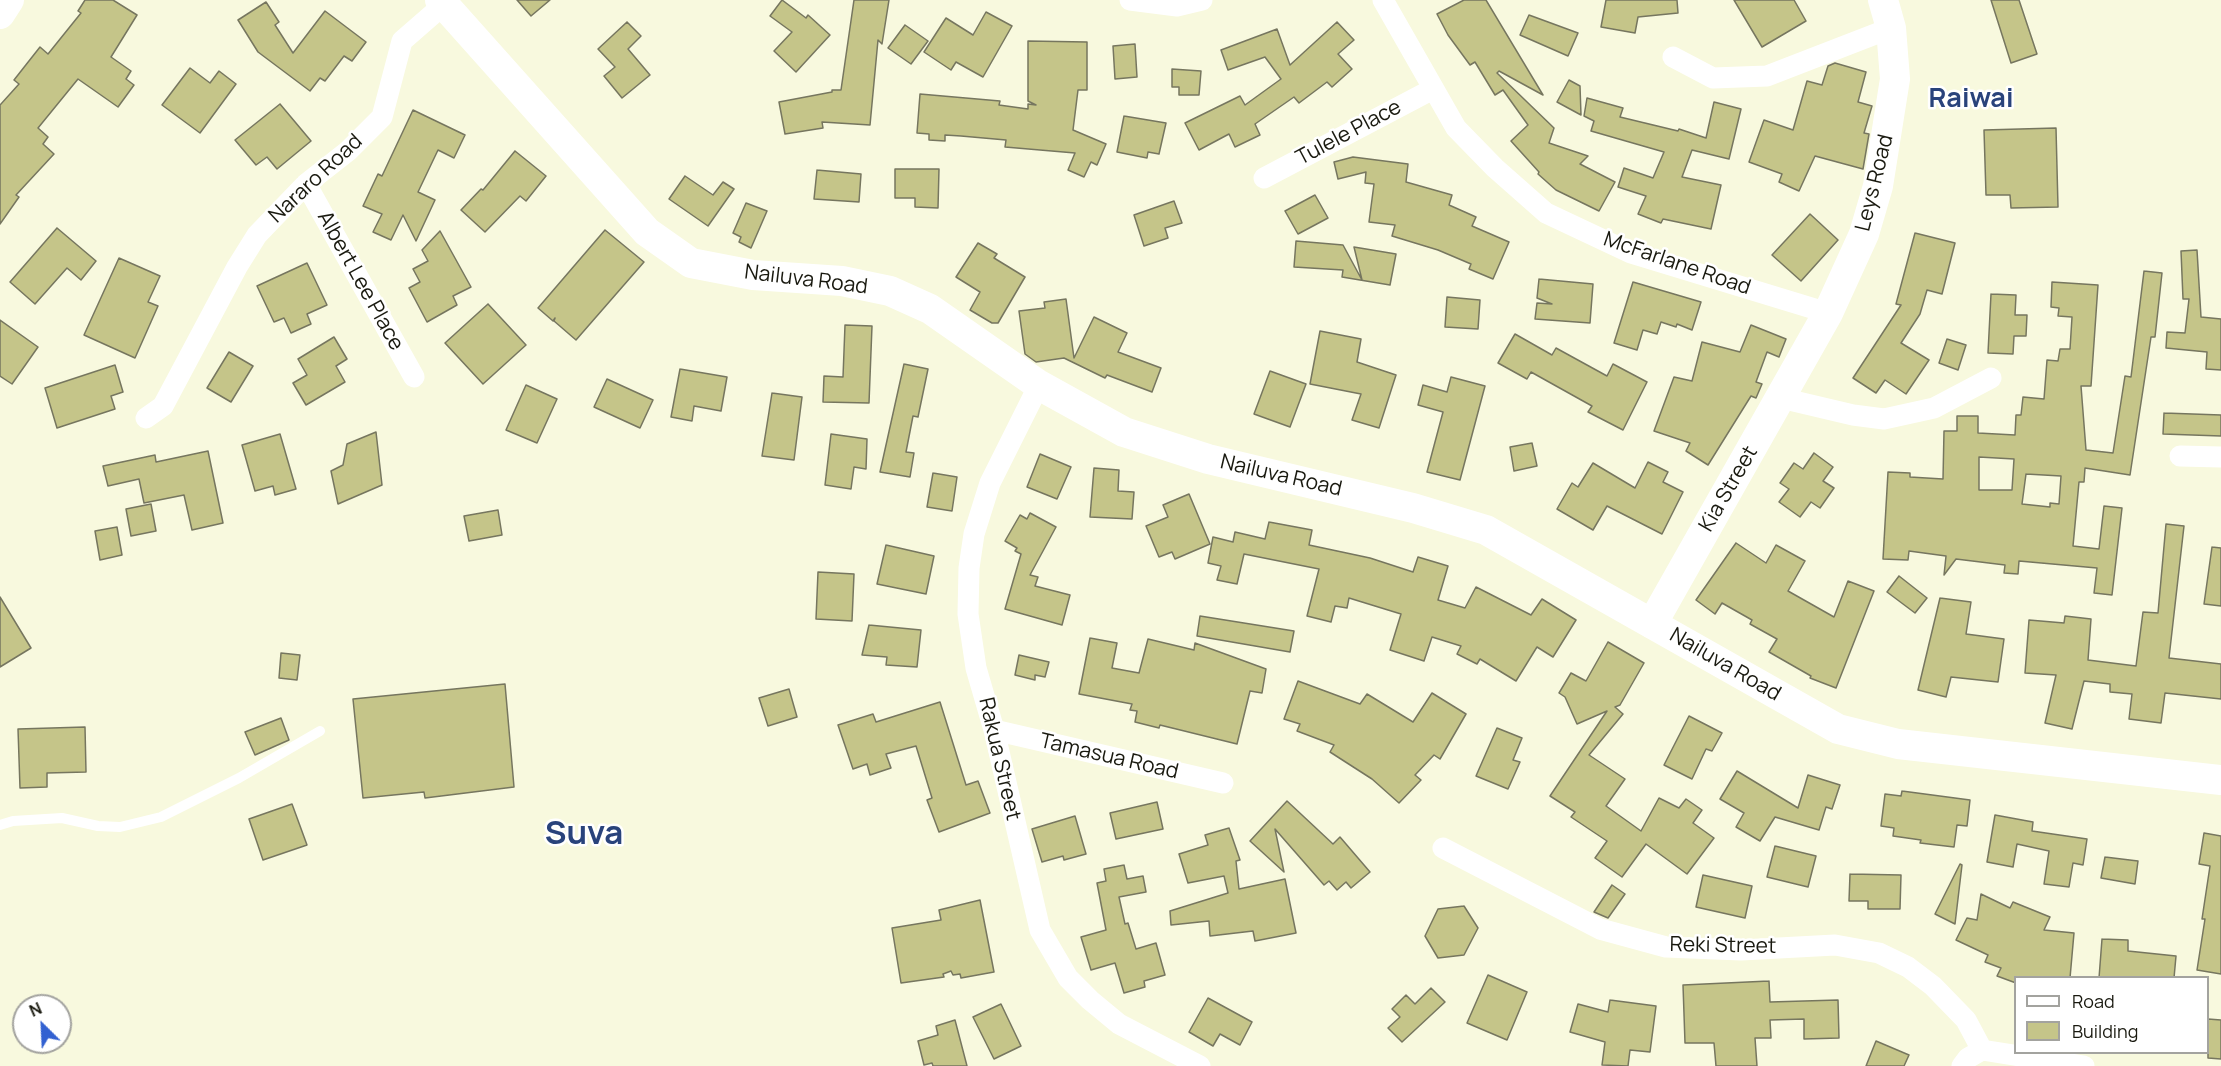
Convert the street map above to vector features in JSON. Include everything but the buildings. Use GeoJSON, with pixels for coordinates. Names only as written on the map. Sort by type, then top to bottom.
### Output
{"type":"FeatureCollection","features":[{"type":"Feature","properties":{"kind":"main road"},"geometry":{"type":"LineString","coordinates":[[0,14],[9,0]]}},
{"type":"Feature","properties":{"kind":"main road","name":"Nailuva Road"},"geometry":{"type":"LineString","coordinates":[[444,1],[646,232],[691,263],[753,275],[842,281],[890,291],[930,309],[1039,385],[1124,432],[1208,459],[1413,508],[1486,530],[1838,729],[1898,744],[2221,780]]}},
{"type":"Feature","properties":{"kind":"main road","name":"Leys Road"},"geometry":{"type":"LineString","coordinates":[[1806,354],[1828,313],[1864,234],[1878,186],[1895,79],[1887,14]]}},
{"type":"Feature","properties":{"kind":"main road","name":"Kia Street"},"geometry":{"type":"LineString","coordinates":[[1652,624],[1806,354]]}},
{"type":"Feature","properties":{"kind":"street"},"geometry":{"type":"LineString","coordinates":[[1130,0],[1178,6],[1202,0]]}},
{"type":"Feature","properties":{"kind":"street","name":"McFarlane Road"},"geometry":{"type":"LineString","coordinates":[[1383,0],[1456,128],[1495,168],[1546,213],[1631,253],[1828,313]]}},
{"type":"Feature","properties":{"kind":"street","name":"Nararo Road"},"geometry":{"type":"LineString","coordinates":[[146,418],[162,406],[237,267],[257,236],[306,184],[348,151],[382,117],[402,41],[444,1]]}},
{"type":"Feature","properties":{"kind":"street"},"geometry":{"type":"LineString","coordinates":[[1673,57],[1713,78],[1767,76],[1887,14]]}},
{"type":"Feature","properties":{"kind":"street","name":"Tulele Place"},"geometry":{"type":"LineString","coordinates":[[1264,178],[1433,89]]}},
{"type":"Feature","properties":{"kind":"street","name":"Albert Lee Place"},"geometry":{"type":"LineString","coordinates":[[306,184],[414,377]]}},
{"type":"Feature","properties":{"kind":"street"},"geometry":{"type":"LineString","coordinates":[[1781,398],[1853,415],[1884,419],[1934,408],[1991,378]]}},
{"type":"Feature","properties":{"kind":"street","name":"Rakua Street"},"geometry":{"type":"LineString","coordinates":[[1039,385],[990,483],[974,534],[969,568],[968,614],[976,668],[994,730],[1040,930],[1068,978],[1089,1000],[1119,1024],[1200,1066]]}},
{"type":"Feature","properties":{"kind":"street"},"geometry":{"type":"LineString","coordinates":[[2180,456],[2221,458]]}},
{"type":"Feature","properties":{"kind":"street","name":"Tamasua Road"},"geometry":{"type":"LineString","coordinates":[[994,730],[1223,783]]}},
{"type":"Feature","properties":{"kind":"street","name":"Reki Street"},"geometry":{"type":"LineString","coordinates":[[1443,848],[1600,929],[1666,947],[1741,950],[1835,945],[1879,953],[1908,967],[1933,986],[1966,1020],[1982,1050]]}},
{"type":"Feature","properties":{"kind":"street"},"geometry":{"type":"LineString","coordinates":[[1962,1066],[1968,1058],[1982,1050],[2084,1066]]}},
{"type":"Feature","properties":{"kind":"lane"},"geometry":{"type":"LineString","coordinates":[[0,825],[36,818],[62,818],[98,826],[120,827],[161,817],[239,778],[320,730]]}},
{"type":"Feature","properties":{"kind":"district","name":"Raiwai"},"geometry":{"type":"Point","coordinates":[1971,99]}},
{"type":"Feature","properties":{"kind":"district","name":"Suva"},"geometry":{"type":"Point","coordinates":[584,835]}}]}
